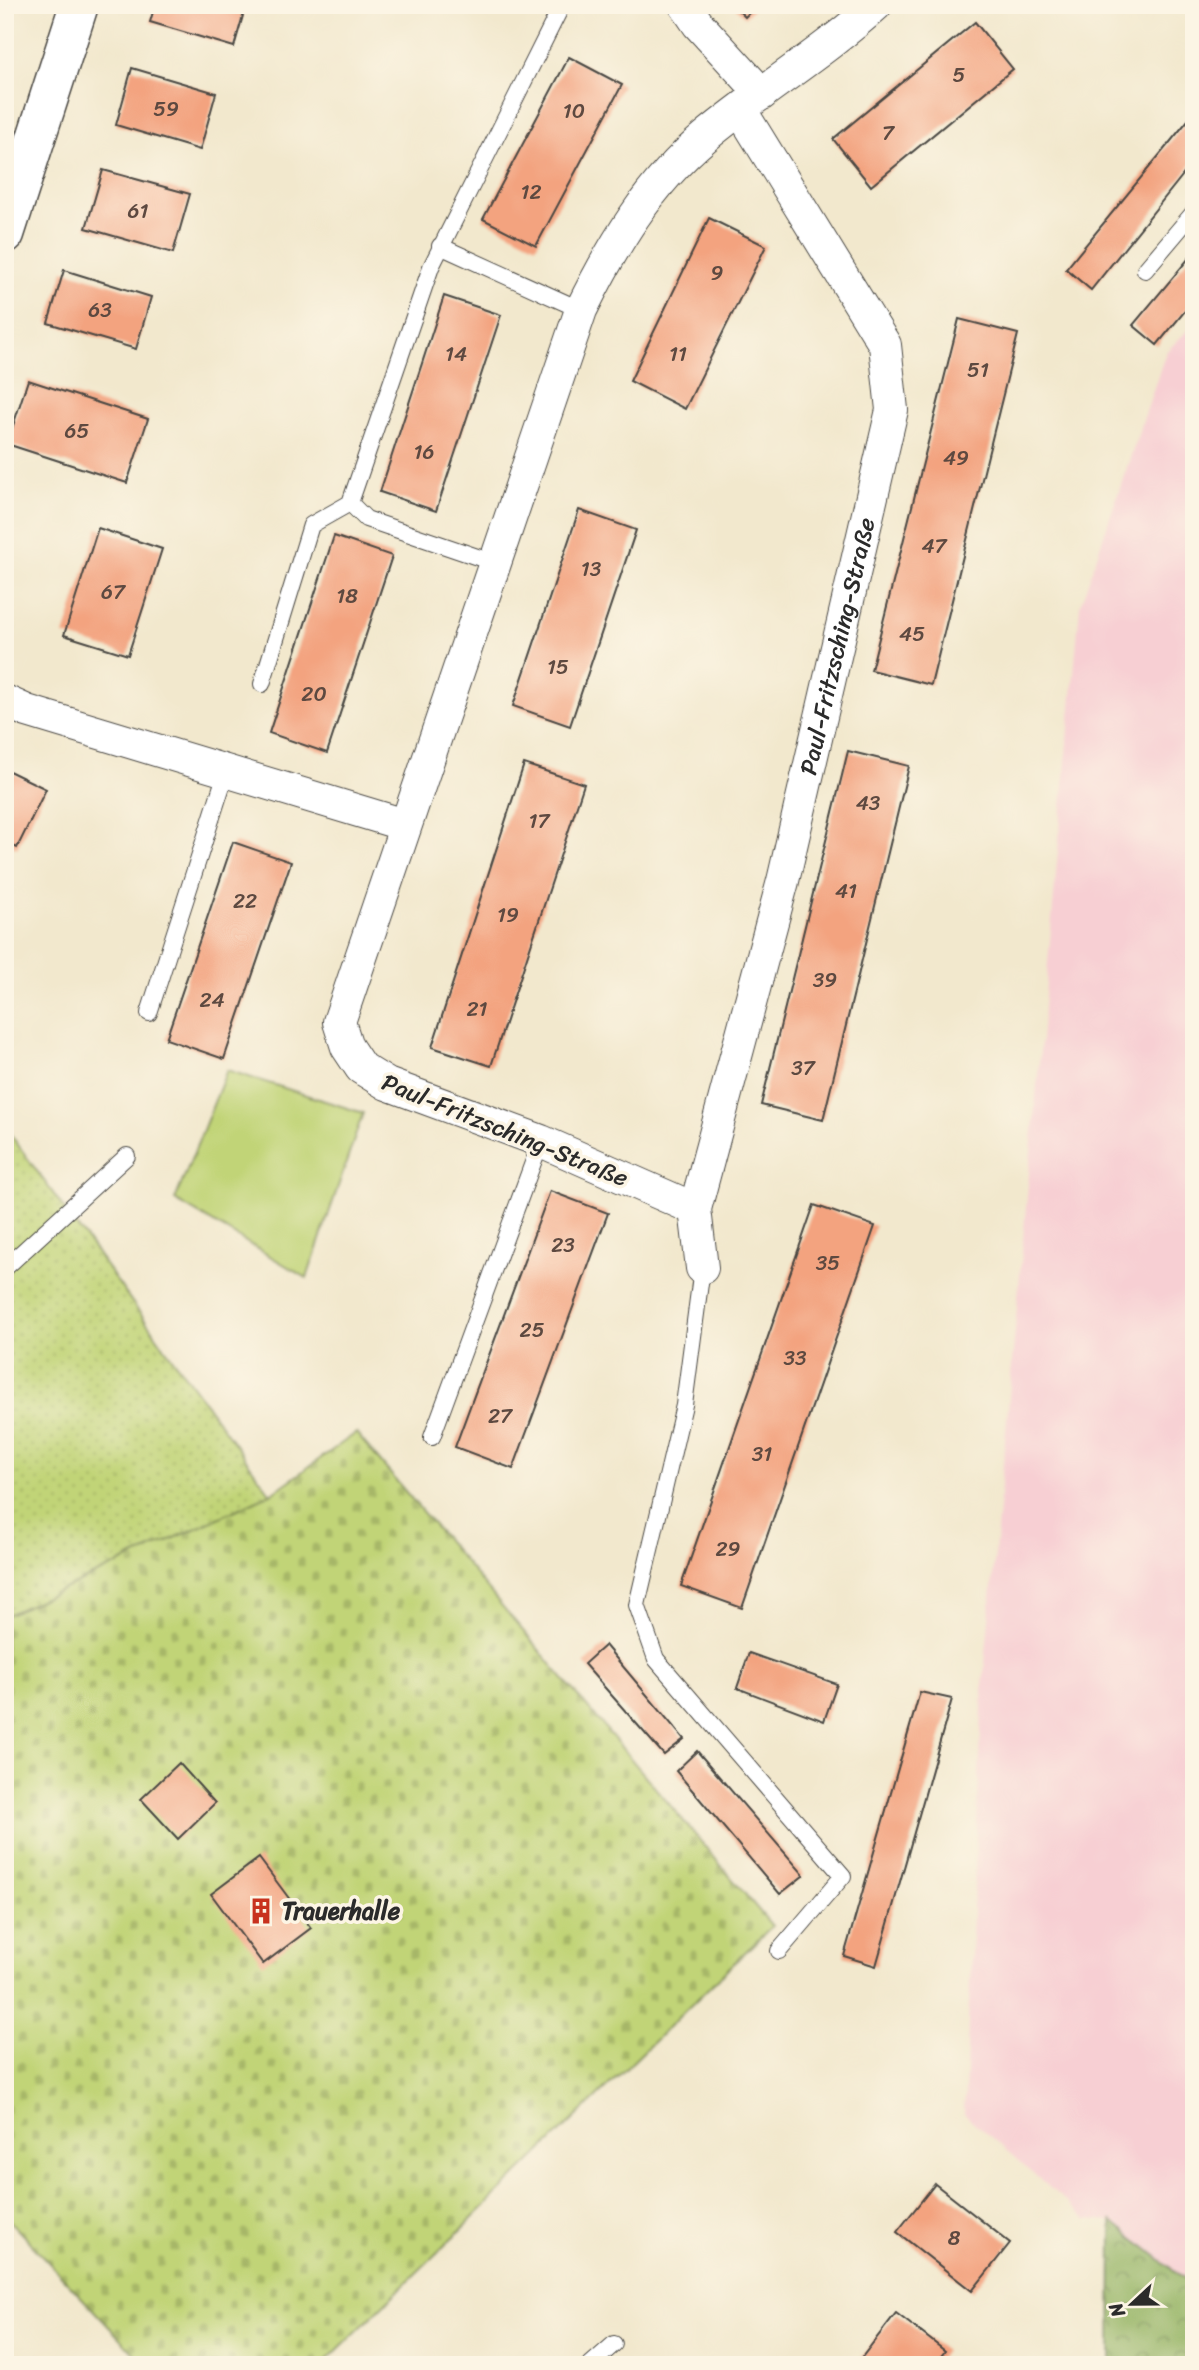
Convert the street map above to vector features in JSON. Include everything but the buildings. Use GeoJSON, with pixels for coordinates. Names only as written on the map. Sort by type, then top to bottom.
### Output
{"type":"FeatureCollection","features":[{"type":"Feature","properties":{"kind":"street"},"geometry":{"type":"LineString","coordinates":[[5,234],[79,5]]}},
{"type":"Feature","properties":{"kind":"street","name":"Paul-Fritzsching-Straße"},"geometry":{"type":"LineString","coordinates":[[685,5],[751,103],[885,345],[892,410],[783,881],[695,1209],[702,1268]]}},
{"type":"Feature","properties":{"kind":"street","name":"Paul-Fritzsching-Straße"},"geometry":{"type":"LineString","coordinates":[[695,1209],[541,1141],[387,1084],[361,1068],[347,1047],[339,1022],[581,310],[610,253],[657,186],[705,137],[876,5]]}},
{"type":"Feature","properties":{"kind":"street"},"geometry":{"type":"LineString","coordinates":[[5,701],[27,711],[226,773],[405,825]]}},
{"type":"Feature","properties":{"kind":"lane"},"geometry":{"type":"LineString","coordinates":[[262,684],[311,525],[350,503],[440,246],[562,5]]}},
{"type":"Feature","properties":{"kind":"lane"},"geometry":{"type":"LineString","coordinates":[[1145,270],[1194,212]]}},
{"type":"Feature","properties":{"kind":"lane"},"geometry":{"type":"LineString","coordinates":[[440,246],[581,310]]}},
{"type":"Feature","properties":{"kind":"lane"},"geometry":{"type":"LineString","coordinates":[[350,503],[366,519],[495,563]]}},
{"type":"Feature","properties":{"kind":"lane"},"geometry":{"type":"LineString","coordinates":[[149,1013],[226,773]]}},
{"type":"Feature","properties":{"kind":"lane"},"geometry":{"type":"LineString","coordinates":[[432,1437],[541,1141]]}},
{"type":"Feature","properties":{"kind":"lane"},"geometry":{"type":"LineString","coordinates":[[5,1268],[127,1156]]}},
{"type":"Feature","properties":{"kind":"lane"},"geometry":{"type":"LineString","coordinates":[[702,1268],[684,1405],[637,1605],[656,1659],[843,1876],[779,1951]]}},
{"type":"Feature","properties":{"kind":"lane"},"geometry":{"type":"LineString","coordinates":[[590,2365],[614,2344]]}},
{"type":"Feature","properties":{"kind":"shaded area"},"geometry":{"type":"Polygon","coordinates":[[[1194,324],[1194,2286],[1112,2221],[1086,2219],[964,2114],[983,1686],[1080,606],[1166,352],[1194,324]]]}},
{"type":"Feature","properties":{"kind":"green space"},"geometry":{"type":"Polygon","coordinates":[[[227,1070],[363,1113],[307,1278],[175,1200],[227,1070]]]}},
{"type":"Feature","properties":{"kind":"green space"},"geometry":{"type":"Polygon","coordinates":[[[5,1127],[271,1494],[5,1616],[5,1127]]]}},
{"type":"Feature","properties":{"kind":"green space"},"geometry":{"type":"Polygon","coordinates":[[[356,1433],[772,1926],[322,2365],[145,2365],[5,2216],[5,2198],[9,2194],[5,2191],[5,1616],[271,1494],[356,1433]]]}},
{"type":"Feature","properties":{"kind":"green space"},"geometry":{"type":"Polygon","coordinates":[[[1112,2221],[1194,2286],[1194,2365],[1111,2365],[1112,2221]]]}},
{"type":"Feature","properties":{"kind":"place","name":"Trauerhalle"},"geometry":{"type":"Point","coordinates":[261,1911]}}]}
